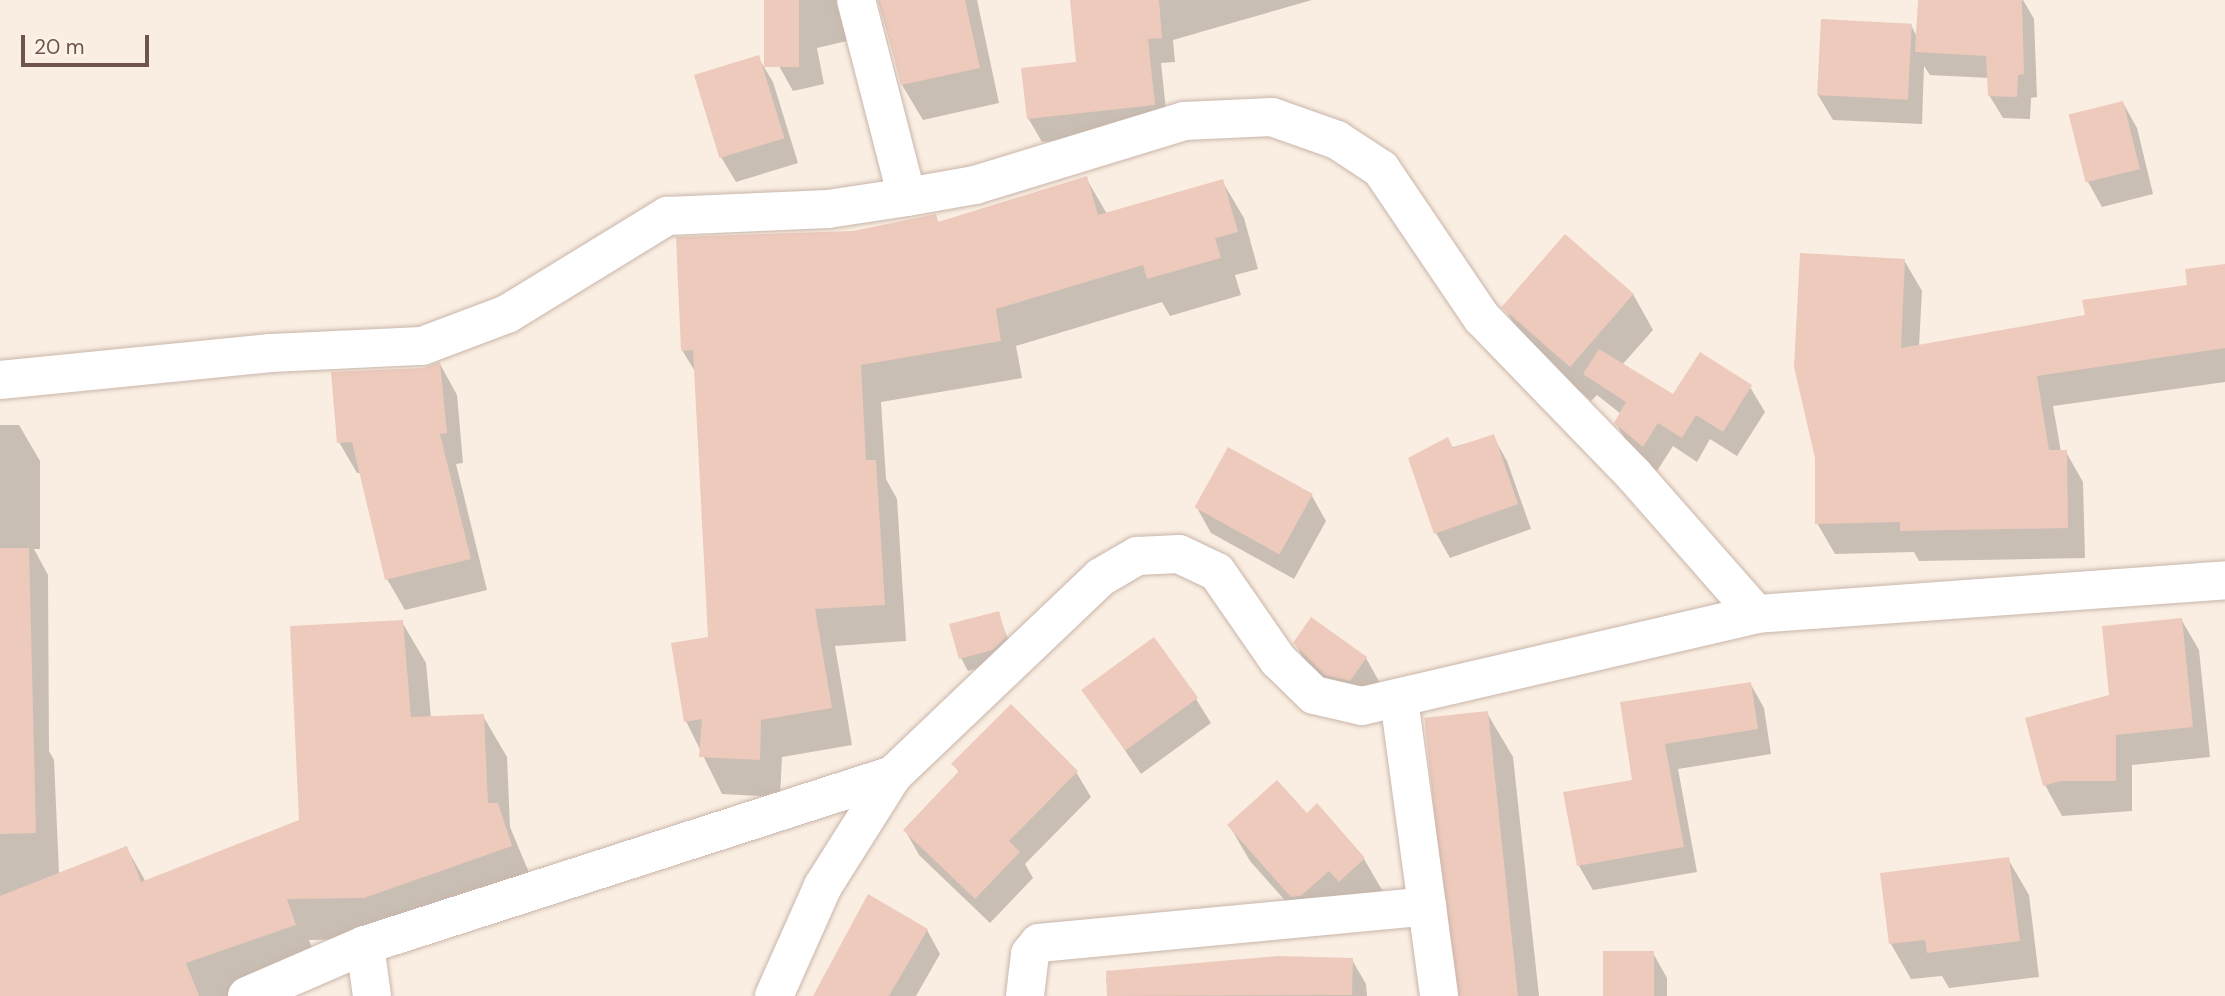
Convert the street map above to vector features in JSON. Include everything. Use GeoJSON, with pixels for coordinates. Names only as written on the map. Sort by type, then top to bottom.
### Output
{"type":"FeatureCollection","features":[{"type":"Feature","properties":{"kind":"street"},"geometry":{"type":"LineString","coordinates":[[856,0],[906,197]]}},
{"type":"Feature","properties":{"kind":"street"},"geometry":{"type":"LineString","coordinates":[[0,380],[258,354],[422,345],[507,314],[667,216],[828,209],[906,197],[975,185],[1184,121],[1272,117],[1337,139],[1381,169],[1482,318],[1634,475],[1756,614]]}},
{"type":"Feature","properties":{"kind":"street"},"geometry":{"type":"LineString","coordinates":[[774,996],[824,886],[893,775],[1101,577],[1137,556],[1179,554],[1217,572],[1278,660],[1314,695],[1362,706],[1756,614],[2225,580]]}},
{"type":"Feature","properties":{"kind":"street"},"geometry":{"type":"LineString","coordinates":[[1399,699],[1439,996]]}},
{"type":"Feature","properties":{"kind":"street"},"geometry":{"type":"LineString","coordinates":[[247,996],[365,945],[893,775]]}},
{"type":"Feature","properties":{"kind":"street"},"geometry":{"type":"LineString","coordinates":[[1025,996],[1030,954],[1038,943],[1427,906]]}},
{"type":"Feature","properties":{"kind":"street"},"geometry":{"type":"LineString","coordinates":[[365,945],[372,996]]}},
{"type":"Feature","properties":{"kind":"building"},"geometry":{"type":"Polygon","coordinates":[[[764,0],[799,0],[799,67],[764,67],[764,0]]]}},
{"type":"Feature","properties":{"kind":"building"},"geometry":{"type":"Polygon","coordinates":[[[879,0],[965,0],[980,68],[901,85],[879,0]]]}},
{"type":"Feature","properties":{"kind":"building"},"geometry":{"type":"Polygon","coordinates":[[[1070,0],[1159,0],[1162,38],[1148,39],[1155,105],[1027,119],[1021,68],[1076,62],[1070,0]]]}},
{"type":"Feature","properties":{"kind":"building"},"geometry":{"type":"Polygon","coordinates":[[[1918,0],[2022,0],[2024,74],[2018,75],[2017,97],[1988,96],[1986,56],[1915,52],[1918,0]]]}},
{"type":"Feature","properties":{"kind":"building"},"geometry":{"type":"Polygon","coordinates":[[[1821,19],[1912,24],[1908,100],[1817,95],[1821,19]]]}},
{"type":"Feature","properties":{"kind":"building"},"geometry":{"type":"Polygon","coordinates":[[[759,55],[784,138],[719,158],[694,75],[759,55]]]}},
{"type":"Feature","properties":{"kind":"building"},"geometry":{"type":"Polygon","coordinates":[[[2123,101],[2140,169],[2086,182],[2069,115],[2123,101]]]}},
{"type":"Feature","properties":{"kind":"building"},"geometry":{"type":"Polygon","coordinates":[[[1087,176],[1098,215],[1223,179],[1238,232],[1215,238],[1221,258],[1147,279],[1143,265],[996,309],[1001,341],[861,365],[866,460],[876,460],[885,605],[815,609],[832,708],[761,720],[760,760],[699,757],[702,719],[684,722],[671,643],[708,637],[693,350],[681,351],[676,237],[853,231],[936,214],[938,222],[1087,176]]]}},
{"type":"Feature","properties":{"kind":"building"},"geometry":{"type":"Polygon","coordinates":[[[1565,234],[1634,294],[1570,367],[1501,307],[1565,234]]]}},
{"type":"Feature","properties":{"kind":"building"},"geometry":{"type":"Polygon","coordinates":[[[1800,253],[1905,259],[1901,348],[2085,315],[2082,300],[2187,285],[2185,269],[2225,264],[2225,348],[2037,376],[2049,450],[2067,450],[2068,528],[1900,531],[1900,522],[1815,524],[1815,458],[1794,367],[1800,253]]]}},
{"type":"Feature","properties":{"kind":"building"},"geometry":{"type":"Polygon","coordinates":[[[1599,349],[1673,394],[1700,352],[1752,385],[1723,432],[1696,415],[1682,438],[1658,423],[1643,447],[1614,423],[1626,402],[1583,374],[1599,349]]]}},
{"type":"Feature","properties":{"kind":"building"},"geometry":{"type":"Polygon","coordinates":[[[440,362],[447,433],[440,434],[471,559],[385,580],[352,442],[337,443],[331,372],[423,368],[440,362]]]}},
{"type":"Feature","properties":{"kind":"building"},"geometry":{"type":"Polygon","coordinates":[[[1494,434],[1518,504],[1434,534],[1408,458],[1448,437],[1453,448],[1494,434]]]}},
{"type":"Feature","properties":{"kind":"building"},"geometry":{"type":"Polygon","coordinates":[[[1228,447],[1313,494],[1279,554],[1195,507],[1228,447]]]}},
{"type":"Feature","properties":{"kind":"building"},"geometry":{"type":"Polygon","coordinates":[[[0,548],[29,548],[36,833],[0,834],[0,548]]]}},
{"type":"Feature","properties":{"kind":"building"},"geometry":{"type":"Polygon","coordinates":[[[999,611],[1006,637],[993,650],[959,659],[949,624],[999,611]]]}},
{"type":"Feature","properties":{"kind":"building"},"geometry":{"type":"Polygon","coordinates":[[[1311,617],[1367,657],[1350,681],[1325,675],[1293,643],[1311,617]]]}},
{"type":"Feature","properties":{"kind":"building"},"geometry":{"type":"Polygon","coordinates":[[[2182,618],[2193,727],[2116,735],[2116,781],[2060,781],[2043,786],[2025,718],[2109,695],[2102,626],[2182,618]]]}},
{"type":"Feature","properties":{"kind":"building"},"geometry":{"type":"Polygon","coordinates":[[[403,620],[411,717],[484,714],[488,803],[498,803],[512,846],[364,898],[287,899],[296,925],[186,963],[199,996],[0,996],[0,896],[127,846],[141,882],[299,820],[290,626],[403,620]]]}},
{"type":"Feature","properties":{"kind":"building"},"geometry":{"type":"Polygon","coordinates":[[[1154,637],[1198,698],[1125,751],[1081,690],[1154,637]]]}},
{"type":"Feature","properties":{"kind":"building"},"geometry":{"type":"Polygon","coordinates":[[[1751,682],[1758,729],[1665,744],[1684,847],[1577,866],[1563,792],[1632,780],[1620,702],[1751,682]]]}},
{"type":"Feature","properties":{"kind":"building"},"geometry":{"type":"Polygon","coordinates":[[[1011,704],[1078,771],[1009,841],[1020,852],[975,899],[903,830],[959,771],[951,764],[1011,704]]]}},
{"type":"Feature","properties":{"kind":"building"},"geometry":{"type":"Polygon","coordinates":[[[1488,711],[1518,996],[1454,996],[1424,718],[1488,711]]]}},
{"type":"Feature","properties":{"kind":"building"},"geometry":{"type":"Polygon","coordinates":[[[1277,780],[1307,813],[1317,803],[1365,858],[1339,882],[1329,871],[1301,896],[1291,897],[1227,825],[1277,780]]]}},
{"type":"Feature","properties":{"kind":"building"},"geometry":{"type":"Polygon","coordinates":[[[2009,857],[2020,941],[1927,953],[1925,940],[1889,944],[1880,873],[2009,857]]]}},
{"type":"Feature","properties":{"kind":"building"},"geometry":{"type":"Polygon","coordinates":[[[868,894],[928,929],[889,996],[813,996],[868,894]]]}},
{"type":"Feature","properties":{"kind":"building"},"geometry":{"type":"Polygon","coordinates":[[[1603,951],[1654,951],[1654,996],[1603,996],[1603,951]]]}},
{"type":"Feature","properties":{"kind":"building"},"geometry":{"type":"Polygon","coordinates":[[[1278,956],[1353,958],[1352,995],[1107,996],[1106,971],[1278,956]]]}}]}
